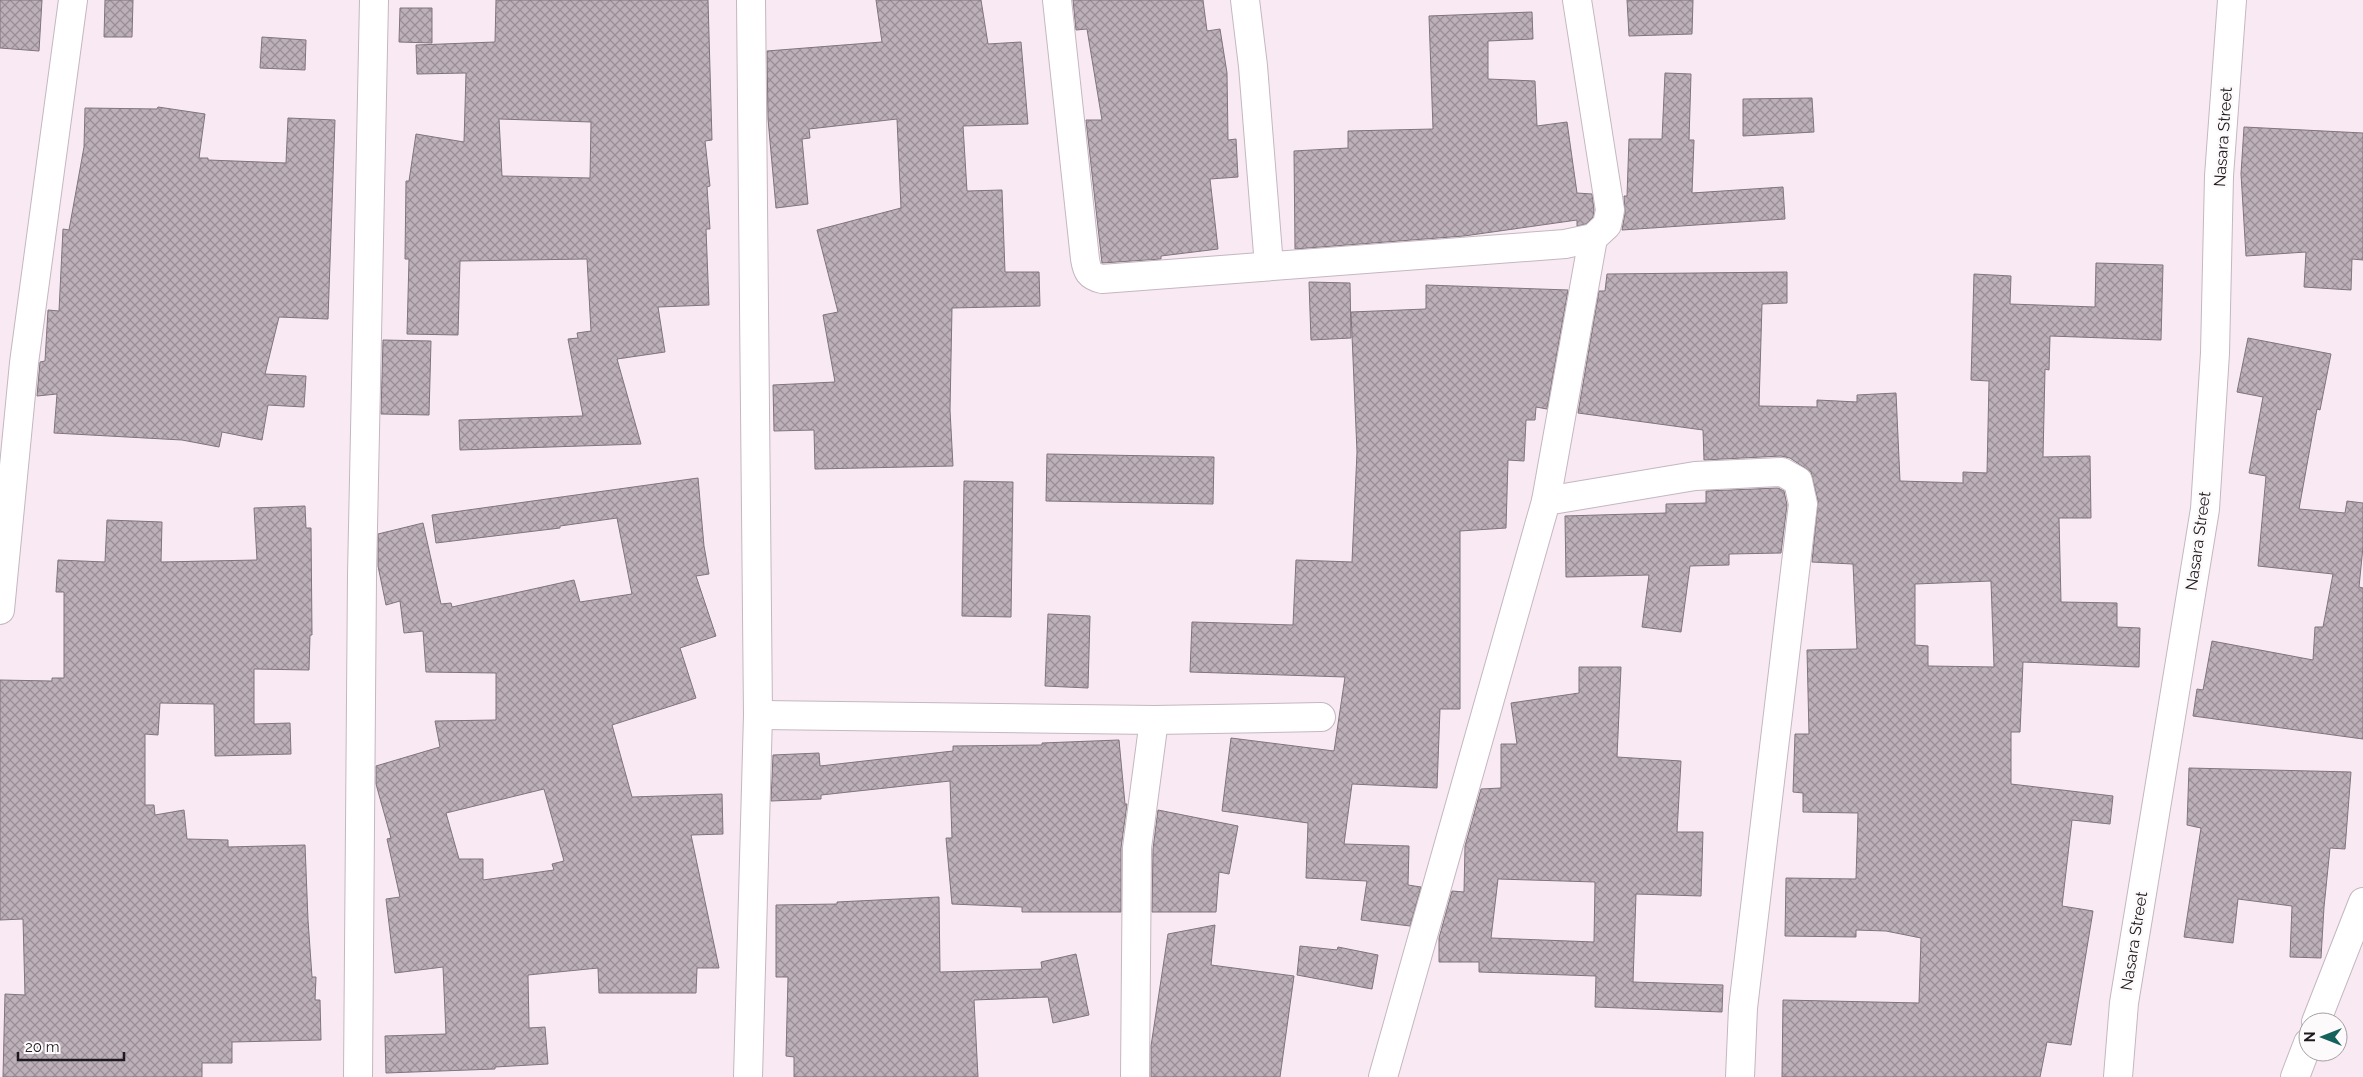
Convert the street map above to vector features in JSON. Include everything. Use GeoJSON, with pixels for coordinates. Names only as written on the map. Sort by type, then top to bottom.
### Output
{"type":"FeatureCollection","features":[{"type":"Feature","properties":{"kind":"street"},"geometry":{"type":"LineString","coordinates":[[0,610],[24,363],[73,0]]}},
{"type":"Feature","properties":{"kind":"street"},"geometry":{"type":"LineString","coordinates":[[358,1077],[362,575],[374,0]]}},
{"type":"Feature","properties":{"kind":"street"},"geometry":{"type":"LineString","coordinates":[[748,1077],[758,715],[751,0]]}},
{"type":"Feature","properties":{"kind":"street"},"geometry":{"type":"LineString","coordinates":[[1057,0],[1087,271],[1093,277],[1102,278],[1565,244],[1593,238],[1608,225],[1610,210],[1577,0]]}},
{"type":"Feature","properties":{"kind":"street"},"geometry":{"type":"LineString","coordinates":[[1245,0],[1253,66],[1269,266]]}},
{"type":"Feature","properties":{"kind":"street","name":"Nasara Street"},"geometry":{"type":"LineString","coordinates":[[2118,1077],[2124,1003],[2205,509],[2215,353],[2220,176],[2232,0]]}},
{"type":"Feature","properties":{"kind":"street"},"geometry":{"type":"LineString","coordinates":[[1383,1077],[1546,501],[1593,238]]}},
{"type":"Feature","properties":{"kind":"street"},"geometry":{"type":"LineString","coordinates":[[1546,501],[1695,476],[1782,472],[1798,481],[1803,504],[1744,1008],[1740,1077]]}},
{"type":"Feature","properties":{"kind":"street"},"geometry":{"type":"LineString","coordinates":[[758,715],[1154,720],[1321,717]]}},
{"type":"Feature","properties":{"kind":"street"},"geometry":{"type":"LineString","coordinates":[[1136,1077],[1137,848],[1154,720]]}},
{"type":"Feature","properties":{"kind":"street"},"geometry":{"type":"LineString","coordinates":[[2320,1012],[2363,902]]}},
{"type":"Feature","properties":{"kind":"street"},"geometry":{"type":"LineString","coordinates":[[2294,1077],[2300,1062]]}},
{"type":"Feature","properties":{"kind":"building"},"geometry":{"type":"Polygon","coordinates":[[[0,0],[42,0],[39,51],[0,48],[0,0]]]}},
{"type":"Feature","properties":{"kind":"building"},"geometry":{"type":"Polygon","coordinates":[[[105,0],[133,0],[132,37],[104,37],[105,0]]]}},
{"type":"Feature","properties":{"kind":"building"},"geometry":{"type":"Polygon","coordinates":[[[496,0],[708,0],[712,140],[705,141],[710,186],[707,187],[710,229],[706,229],[709,305],[658,307],[665,352],[617,359],[641,444],[460,450],[459,420],[583,416],[568,339],[578,338],[577,333],[591,331],[587,259],[460,261],[458,335],[407,334],[409,259],[405,259],[406,181],[409,181],[416,134],[464,142],[466,73],[417,74],[416,45],[495,42],[496,0]],[[499,119],[502,176],[590,178],[591,122],[499,119]]]}},
{"type":"Feature","properties":{"kind":"building"},"geometry":{"type":"Polygon","coordinates":[[[876,0],[981,0],[988,44],[1021,42],[1028,124],[963,126],[967,191],[1002,190],[1005,272],[1039,272],[1040,306],[952,308],[950,410],[953,466],[815,469],[814,430],[774,431],[773,385],[835,382],[823,315],[838,312],[817,230],[901,208],[897,119],[809,129],[810,138],[802,139],[808,204],[776,208],[768,119],[767,51],[882,42],[876,0]]]}},
{"type":"Feature","properties":{"kind":"building"},"geometry":{"type":"Polygon","coordinates":[[[1073,0],[1203,0],[1207,31],[1220,29],[1227,73],[1228,140],[1236,139],[1238,177],[1210,179],[1218,249],[1161,256],[1161,259],[1102,263],[1086,120],[1102,120],[1087,29],[1076,30],[1073,0]]]}},
{"type":"Feature","properties":{"kind":"building"},"geometry":{"type":"Polygon","coordinates":[[[1627,0],[1693,0],[1692,34],[1629,36],[1627,0]]]}},
{"type":"Feature","properties":{"kind":"building"},"geometry":{"type":"Polygon","coordinates":[[[400,8],[432,8],[432,43],[399,42],[400,8]]]}},
{"type":"Feature","properties":{"kind":"building"},"geometry":{"type":"Polygon","coordinates":[[[1532,12],[1533,39],[1488,41],[1488,79],[1535,81],[1537,126],[1567,122],[1577,193],[1592,194],[1593,217],[1586,224],[1577,226],[1577,220],[1464,236],[1295,249],[1294,151],[1348,148],[1348,131],[1433,129],[1429,16],[1532,12]]]}},
{"type":"Feature","properties":{"kind":"building"},"geometry":{"type":"Polygon","coordinates":[[[262,37],[306,40],[305,70],[260,68],[262,37]]]}},
{"type":"Feature","properties":{"kind":"building"},"geometry":{"type":"Polygon","coordinates":[[[1665,73],[1691,74],[1689,140],[1694,140],[1692,193],[1783,187],[1785,219],[1622,230],[1625,213],[1624,196],[1627,196],[1629,139],[1662,139],[1665,73]]]}},
{"type":"Feature","properties":{"kind":"building"},"geometry":{"type":"Polygon","coordinates":[[[1812,98],[1814,132],[1743,136],[1743,99],[1812,98]]]}},
{"type":"Feature","properties":{"kind":"building"},"geometry":{"type":"Polygon","coordinates":[[[158,107],[205,114],[199,158],[208,158],[208,160],[286,163],[288,118],[335,120],[328,319],[279,317],[265,374],[306,376],[304,407],[268,405],[262,440],[222,432],[219,447],[182,440],[54,433],[57,394],[37,396],[40,362],[45,361],[48,310],[59,311],[63,229],[69,230],[84,147],[85,108],[157,109],[158,107]]]}},
{"type":"Feature","properties":{"kind":"building"},"geometry":{"type":"Polygon","coordinates":[[[2244,127],[2363,133],[2363,260],[2352,259],[2351,290],[2304,287],[2306,252],[2246,256],[2241,174],[2244,127]]]}},
{"type":"Feature","properties":{"kind":"building"},"geometry":{"type":"Polygon","coordinates":[[[2096,263],[2163,265],[2161,340],[2050,336],[2049,370],[2045,369],[2043,457],[2090,456],[2091,518],[2059,518],[2061,602],[2117,603],[2117,627],[2140,628],[2139,667],[2023,662],[2020,732],[2011,732],[2011,784],[2113,796],[2110,824],[2072,820],[2062,906],[2093,911],[2071,1045],[2047,1042],[2040,1077],[1782,1077],[1783,1000],[1919,1003],[1921,938],[1886,931],[1856,930],[1856,937],[1785,936],[1786,878],[1856,879],[1858,813],[1803,812],[1803,793],[1793,792],[1795,734],[1809,734],[1807,650],[1857,649],[1853,564],[1812,562],[1818,501],[1811,472],[1790,458],[1781,456],[1704,460],[1703,430],[1578,413],[1599,291],[1605,291],[1607,274],[1787,272],[1787,303],[1762,304],[1759,406],[1817,407],[1817,400],[1857,402],[1857,395],[1896,393],[1900,481],[1963,483],[1963,472],[1987,473],[1989,381],[1971,380],[1974,274],[2011,276],[2010,304],[2095,307],[2096,263]],[[1991,581],[1915,584],[1915,645],[1928,646],[1928,666],[1994,667],[1991,581]]]}},
{"type":"Feature","properties":{"kind":"building"},"geometry":{"type":"Polygon","coordinates":[[[1309,282],[1350,283],[1351,338],[1311,340],[1309,282]]]}},
{"type":"Feature","properties":{"kind":"building"},"geometry":{"type":"Polygon","coordinates":[[[1426,285],[1568,290],[1547,409],[1536,407],[1535,420],[1526,420],[1524,461],[1508,460],[1506,528],[1460,531],[1460,709],[1440,709],[1437,788],[1352,784],[1344,844],[1409,846],[1408,885],[1421,887],[1410,926],[1361,920],[1367,881],[1306,878],[1308,823],[1222,811],[1231,738],[1334,751],[1345,677],[1190,672],[1192,622],[1293,625],[1296,560],[1352,562],[1357,452],[1351,312],[1426,309],[1426,285]]]}},
{"type":"Feature","properties":{"kind":"building"},"geometry":{"type":"Polygon","coordinates":[[[2248,338],[2331,354],[2320,410],[2317,409],[2299,509],[2345,513],[2347,501],[2363,503],[2363,547],[2359,587],[2363,588],[2363,739],[2193,716],[2197,689],[2203,690],[2212,641],[2313,660],[2315,627],[2323,627],[2333,574],[2258,566],[2266,476],[2249,473],[2263,397],[2237,392],[2248,338]]]}},
{"type":"Feature","properties":{"kind":"building"},"geometry":{"type":"Polygon","coordinates":[[[383,340],[431,341],[429,415],[381,414],[383,340]]]}},
{"type":"Feature","properties":{"kind":"building"},"geometry":{"type":"Polygon","coordinates":[[[1047,454],[1214,457],[1213,504],[1046,501],[1047,454]]]}},
{"type":"Feature","properties":{"kind":"building"},"geometry":{"type":"Polygon","coordinates":[[[698,478],[704,546],[709,574],[696,576],[716,636],[680,648],[696,698],[612,725],[632,797],[722,794],[723,834],[691,835],[719,968],[697,968],[696,993],[599,993],[598,968],[528,975],[529,1028],[545,1027],[548,1064],[495,1067],[495,1069],[386,1073],[385,1036],[446,1034],[443,967],[395,973],[386,899],[400,897],[387,839],[391,838],[376,784],[376,766],[440,747],[435,721],[496,720],[496,673],[426,672],[423,631],[404,633],[400,601],[386,605],[378,566],[378,534],[423,523],[441,604],[451,603],[452,607],[574,580],[580,602],[632,594],[617,518],[560,526],[560,528],[436,543],[432,515],[698,478]],[[544,789],[446,813],[459,859],[483,859],[483,880],[554,870],[552,864],[564,861],[544,789]]]}},
{"type":"Feature","properties":{"kind":"building"},"geometry":{"type":"Polygon","coordinates":[[[964,481],[1013,482],[1011,617],[962,616],[964,481]]]}},
{"type":"Feature","properties":{"kind":"building"},"geometry":{"type":"Polygon","coordinates":[[[1778,488],[1784,491],[1787,505],[1781,553],[1729,554],[1729,565],[1690,566],[1681,632],[1642,627],[1649,575],[1566,577],[1565,516],[1666,513],[1666,504],[1706,503],[1706,491],[1778,488]]]}},
{"type":"Feature","properties":{"kind":"building"},"geometry":{"type":"Polygon","coordinates":[[[305,506],[306,528],[311,528],[312,635],[310,635],[309,670],[254,669],[254,724],[290,723],[291,754],[215,756],[214,704],[160,703],[158,735],[145,734],[145,805],[154,805],[155,815],[184,810],[187,839],[228,840],[228,847],[305,845],[312,977],[316,977],[315,1000],[320,1000],[321,1040],[232,1042],[232,1063],[202,1063],[202,1077],[3,1077],[5,994],[25,995],[23,919],[0,920],[0,680],[52,681],[52,678],[64,678],[64,592],[56,592],[58,560],[105,562],[107,520],[162,522],[161,562],[257,560],[254,508],[305,506]]]}},
{"type":"Feature","properties":{"kind":"building"},"geometry":{"type":"Polygon","coordinates":[[[1048,614],[1090,616],[1088,688],[1045,686],[1048,614]]]}},
{"type":"Feature","properties":{"kind":"building"},"geometry":{"type":"Polygon","coordinates":[[[1579,667],[1621,667],[1617,757],[1681,761],[1677,832],[1703,832],[1701,896],[1636,894],[1633,982],[1723,985],[1722,1012],[1595,1007],[1596,976],[1479,972],[1479,962],[1439,962],[1439,938],[1452,891],[1464,892],[1465,846],[1481,789],[1501,788],[1501,744],[1517,744],[1511,703],[1579,693],[1579,667]],[[1498,879],[1491,938],[1594,942],[1595,882],[1498,879]]]}},
{"type":"Feature","properties":{"kind":"building"},"geometry":{"type":"Polygon","coordinates":[[[1119,740],[1125,804],[1127,804],[1121,848],[1121,912],[1022,912],[1022,907],[952,904],[946,838],[952,838],[950,781],[821,795],[821,799],[771,801],[773,755],[819,753],[820,766],[953,751],[953,746],[1042,745],[1042,743],[1119,740]]]}},
{"type":"Feature","properties":{"kind":"building"},"geometry":{"type":"Polygon","coordinates":[[[2189,768],[2351,772],[2345,849],[2330,848],[2321,958],[2290,957],[2292,906],[2238,899],[2233,943],[2184,937],[2201,828],[2187,825],[2189,768]]]}},
{"type":"Feature","properties":{"kind":"building"},"geometry":{"type":"Polygon","coordinates":[[[1158,810],[1238,826],[1229,874],[1219,872],[1216,912],[1152,912],[1153,849],[1158,810]]]}},
{"type":"Feature","properties":{"kind":"building"},"geometry":{"type":"Polygon","coordinates":[[[939,897],[940,972],[1042,969],[1041,962],[1076,954],[1089,1015],[1053,1023],[1048,997],[974,1000],[978,1077],[794,1077],[794,1057],[786,1056],[788,977],[776,977],[776,905],[837,904],[837,902],[939,897]]]}},
{"type":"Feature","properties":{"kind":"building"},"geometry":{"type":"Polygon","coordinates":[[[1215,925],[1211,965],[1294,976],[1280,1077],[1151,1077],[1151,1046],[1168,934],[1215,925]]]}},
{"type":"Feature","properties":{"kind":"building"},"geometry":{"type":"Polygon","coordinates":[[[1300,946],[1337,950],[1338,947],[1378,955],[1372,989],[1297,975],[1300,946]]]}}]}
